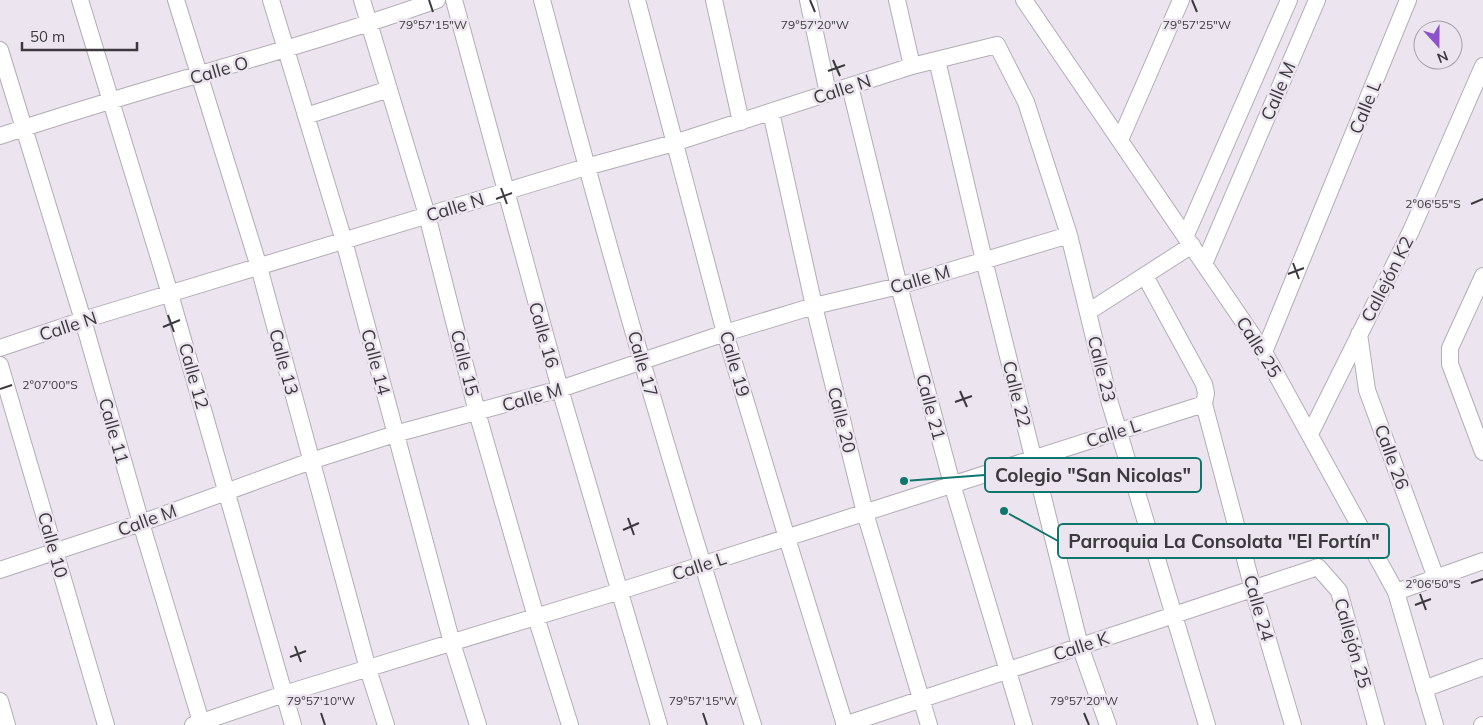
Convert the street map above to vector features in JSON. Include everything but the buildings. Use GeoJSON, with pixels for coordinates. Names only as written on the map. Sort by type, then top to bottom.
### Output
{"type":"FeatureCollection","features":[{"type":"Feature","properties":{"kind":"street","name":"Calle 12"},"geometry":{"type":"LineString","coordinates":[[80,0],[170,294],[293,725]]}},
{"type":"Feature","properties":{"kind":"street","name":"Calle 13"},"geometry":{"type":"LineString","coordinates":[[176,0],[259,268],[368,668],[386,725]]}},
{"type":"Feature","properties":{"kind":"street","name":"Calle 14"},"geometry":{"type":"LineString","coordinates":[[271,0],[344,241],[452,643],[478,725]]}},
{"type":"Feature","properties":{"kind":"street","name":"Calle 15"},"geometry":{"type":"LineString","coordinates":[[362,0],[428,215],[477,412],[536,617],[570,725]]}},
{"type":"Feature","properties":{"kind":"street","name":"Calle O"},"geometry":{"type":"LineString","coordinates":[[0,136],[286,50],[437,0]]}},
{"type":"Feature","properties":{"kind":"street","name":"Calle 16"},"geometry":{"type":"LineString","coordinates":[[454,0],[507,191],[531,289],[659,725]]}},
{"type":"Feature","properties":{"kind":"street","name":"Calle 17"},"geometry":{"type":"LineString","coordinates":[[542,0],[586,167],[642,362],[702,565],[753,725]]}},
{"type":"Feature","properties":{"kind":"street","name":"Calle 19"},"geometry":{"type":"LineString","coordinates":[[637,0],[725,333],[844,725]]}},
{"type":"Feature","properties":{"kind":"street"},"geometry":{"type":"LineString","coordinates":[[714,0],[741,122]]}},
{"type":"Feature","properties":{"kind":"street"},"geometry":{"type":"LineString","coordinates":[[808,0],[828,93]]}},
{"type":"Feature","properties":{"kind":"street"},"geometry":{"type":"LineString","coordinates":[[897,0],[912,66]]}},
{"type":"Feature","properties":{"kind":"street","name":"Calle 25"},"geometry":{"type":"LineString","coordinates":[[1024,0],[1264,352],[1396,592],[1435,725]]}},
{"type":"Feature","properties":{"kind":"street"},"geometry":{"type":"LineString","coordinates":[[1120,140],[1180,0]]}},
{"type":"Feature","properties":{"kind":"street","name":"Calle M"},"geometry":{"type":"LineString","coordinates":[[1189,240],[1289,0]]}},
{"type":"Feature","properties":{"kind":"street","name":"Calle M"},"geometry":{"type":"LineString","coordinates":[[1204,264],[1317,0]]}},
{"type":"Feature","properties":{"kind":"street","name":"Calle L"},"geometry":{"type":"LineString","coordinates":[[1264,352],[1408,0]]}},
{"type":"Feature","properties":{"kind":"street","name":"Calle N"},"geometry":{"type":"LineString","coordinates":[[0,348],[83,320],[428,215],[586,167],[674,143],[912,66],[997,45]]}},
{"type":"Feature","properties":{"kind":"street","name":"Calle 23"},"geometry":{"type":"LineString","coordinates":[[997,45],[1026,102],[1069,235],[1118,431],[1207,725]]}},
{"type":"Feature","properties":{"kind":"street","name":"Calle 11"},"geometry":{"type":"LineString","coordinates":[[0,50],[83,320],[198,724]]}},
{"type":"Feature","properties":{"kind":"street","name":"Calle 22"},"geometry":{"type":"LineString","coordinates":[[937,60],[984,260],[1080,646],[1108,725]]}},
{"type":"Feature","properties":{"kind":"street","name":"Callejón K2"},"geometry":{"type":"LineString","coordinates":[[1310,434],[1411,232],[1483,66]]}},
{"type":"Feature","properties":{"kind":"street","name":"Calle 21"},"geometry":{"type":"LineString","coordinates":[[850,86],[899,286],[952,484],[1024,725]]}},
{"type":"Feature","properties":{"kind":"street"},"geometry":{"type":"LineString","coordinates":[[306,116],[389,89]]}},
{"type":"Feature","properties":{"kind":"street","name":"Calle 20"},"geometry":{"type":"LineString","coordinates":[[771,112],[814,306],[865,512],[929,725]]}},
{"type":"Feature","properties":{"kind":"street","name":"Calle M"},"geometry":{"type":"LineString","coordinates":[[0,570],[141,523],[311,461],[395,434],[560,389],[725,333],[814,306],[899,286],[1069,235]]}},
{"type":"Feature","properties":{"kind":"street"},"geometry":{"type":"LineString","coordinates":[[1088,312],[1146,276],[1189,240]]}},
{"type":"Feature","properties":{"kind":"street"},"geometry":{"type":"LineString","coordinates":[[1146,276],[1204,384],[1206,394],[1204,404]]}},
{"type":"Feature","properties":{"kind":"street"},"geometry":{"type":"LineString","coordinates":[[1483,276],[1450,348],[1450,364],[1483,452]]}},
{"type":"Feature","properties":{"kind":"street","name":"Calle 26"},"geometry":{"type":"LineString","coordinates":[[1359,334],[1367,390],[1436,578]]}},
{"type":"Feature","properties":{"kind":"street","name":"Calle 10"},"geometry":{"type":"LineString","coordinates":[[0,365],[106,725]]}},
{"type":"Feature","properties":{"kind":"street","name":"Calle L"},"geometry":{"type":"LineString","coordinates":[[198,724],[284,694],[620,591],[1204,404]]}},
{"type":"Feature","properties":{"kind":"street","name":"Calle 24"},"geometry":{"type":"LineString","coordinates":[[1204,404],[1253,589],[1293,725]]}},
{"type":"Feature","properties":{"kind":"street"},"geometry":{"type":"LineString","coordinates":[[1396,592],[1483,561]]}},
{"type":"Feature","properties":{"kind":"street","name":"Calle K"},"geometry":{"type":"LineString","coordinates":[[844,725],[1318,567]]}},
{"type":"Feature","properties":{"kind":"street","name":"Callejón 25"},"geometry":{"type":"LineString","coordinates":[[1318,567],[1339,591],[1376,725]]}},
{"type":"Feature","properties":{"kind":"street"},"geometry":{"type":"LineString","coordinates":[[1424,689],[1483,667]]}},
{"type":"Feature","properties":{"kind":"street"},"geometry":{"type":"LineString","coordinates":[[0,700],[7,725]]}},
{"type":"Feature","properties":{"kind":"place","name":"Colegio \"San Nicolas\""},"geometry":{"type":"Point","coordinates":[904,481]}},
{"type":"Feature","properties":{"kind":"place","name":"Parroquia La Consolata \"El Fortín\""},"geometry":{"type":"Point","coordinates":[1004,511]}}]}
